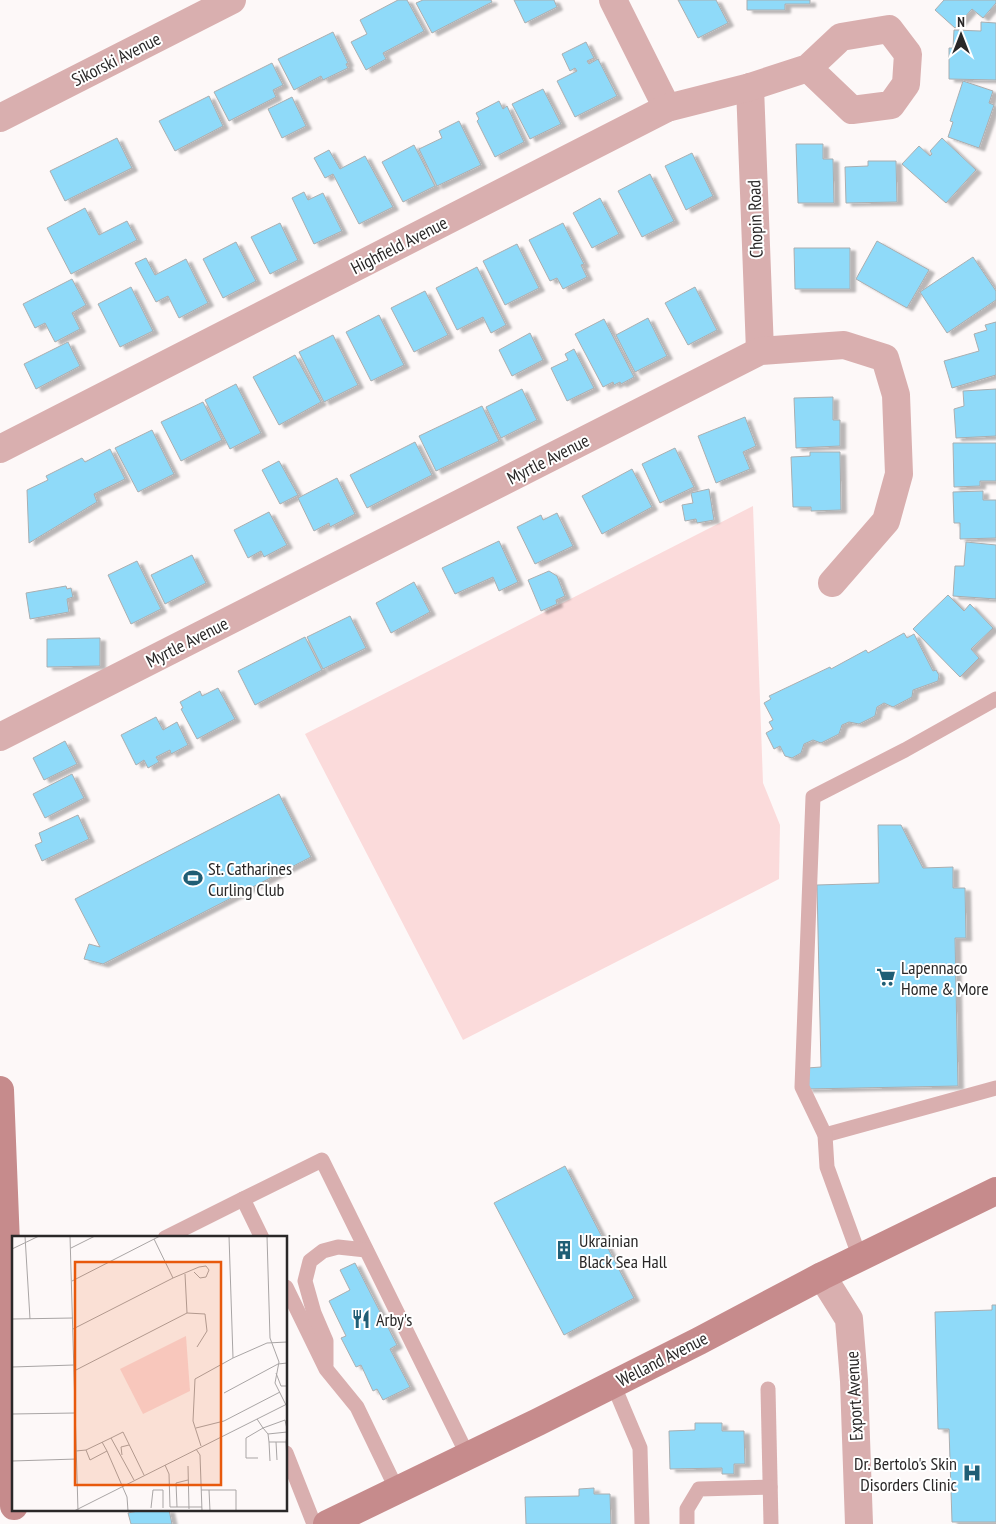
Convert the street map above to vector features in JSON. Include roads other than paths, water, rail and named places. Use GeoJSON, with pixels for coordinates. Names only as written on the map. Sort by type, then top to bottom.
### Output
{"type":"FeatureCollection","features":[{"type":"Feature","properties":{"kind":"main road"},"geometry":{"type":"LineString","coordinates":[[0,1090],[11,1291],[5,1347],[12,1471]]}},
{"type":"Feature","properties":{"kind":"main road","name":"Welland Avenue"},"geometry":{"type":"LineString","coordinates":[[327,1524],[613,1384],[822,1276],[996,1191]]}},
{"type":"Feature","properties":{"kind":"street","name":"Sikorski Avenue"},"geometry":{"type":"LineString","coordinates":[[0,118],[232,0]]}},
{"type":"Feature","properties":{"kind":"street"},"geometry":{"type":"LineString","coordinates":[[613,0],[666,108]]}},
{"type":"Feature","properties":{"kind":"street","name":"Highfield Avenue"},"geometry":{"type":"LineString","coordinates":[[0,449],[666,108],[750,87],[808,68]]}},
{"type":"Feature","properties":{"kind":"street","name":"Chopin Road"},"geometry":{"type":"LineString","coordinates":[[750,87],[760,351]]}},
{"type":"Feature","properties":{"kind":"street","name":"Myrtle Avenue"},"geometry":{"type":"LineString","coordinates":[[0,737],[760,351],[844,345],[885,358],[896,394],[899,474],[886,521],[832,583]]}},
{"type":"Feature","properties":{"kind":"street","name":"Export Avenue"},"geometry":{"type":"LineString","coordinates":[[822,1276],[849,1319],[854,1381],[859,1524]]}},
{"type":"Feature","properties":{"kind":"lane"},"geometry":{"type":"LineString","coordinates":[[860,1258],[827,1167],[825,1135],[802,1087],[813,797],[905,750],[996,699]]}},
{"type":"Feature","properties":{"kind":"lane"},"geometry":{"type":"LineString","coordinates":[[825,1135],[996,1088]]}},
{"type":"Feature","properties":{"kind":"lane"},"geometry":{"type":"LineString","coordinates":[[174,1236],[187,1233],[243,1199],[322,1160],[468,1456]]}},
{"type":"Feature","properties":{"kind":"lane"},"geometry":{"type":"LineString","coordinates":[[243,1199],[261,1236]]}},
{"type":"Feature","properties":{"kind":"lane"},"geometry":{"type":"LineString","coordinates":[[326,1369],[326,1341],[314,1313],[305,1281],[310,1261],[322,1251],[338,1247],[366,1250]]}},
{"type":"Feature","properties":{"kind":"lane"},"geometry":{"type":"LineString","coordinates":[[288,1291],[326,1369],[357,1407],[398,1490]]}},
{"type":"Feature","properties":{"kind":"lane"},"geometry":{"type":"LineString","coordinates":[[613,1384],[640,1448],[642,1524]]}},
{"type":"Feature","properties":{"kind":"lane"},"geometry":{"type":"LineString","coordinates":[[768,1389],[771,1524]]}},
{"type":"Feature","properties":{"kind":"lane"},"geometry":{"type":"LineString","coordinates":[[288,1458],[314,1524]]}},
{"type":"Feature","properties":{"kind":"lane"},"geometry":{"type":"LineString","coordinates":[[688,1524],[687,1509],[699,1489],[770,1487]]}},
{"type":"Feature","properties":{"kind":"place","name":"St. Catharines Curling Club"},"geometry":{"type":"Point","coordinates":[193,878]}},
{"type":"Feature","properties":{"kind":"place","name":"Lapennaco Home & More"},"geometry":{"type":"Point","coordinates":[886,977]}},
{"type":"Feature","properties":{"kind":"place","name":"Ukrainian Black Sea Hall"},"geometry":{"type":"Point","coordinates":[564,1250]}},
{"type":"Feature","properties":{"kind":"place","name":"Arby's"},"geometry":{"type":"Point","coordinates":[361,1319]}},
{"type":"Feature","properties":{"kind":"place","name":"Dr. Bertolo's Skin Disorders Clinic"},"geometry":{"type":"Point","coordinates":[972,1473]}}]}
